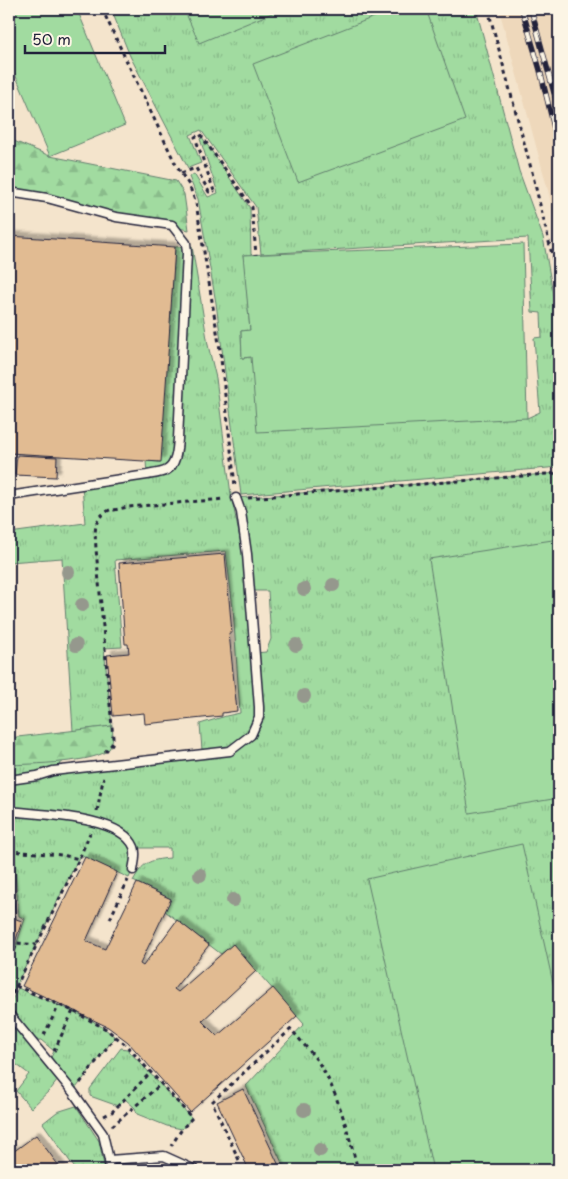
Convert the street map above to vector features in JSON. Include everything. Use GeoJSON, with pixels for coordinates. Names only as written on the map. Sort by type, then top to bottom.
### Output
{"type":"FeatureCollection","features":[{"type":"Feature","properties":{"kind":"lane"},"geometry":{"type":"LineString","coordinates":[[9,192],[47,198],[116,217],[172,225],[186,243],[187,252],[178,439],[173,464],[167,470],[146,475],[9,496]]}},
{"type":"Feature","properties":{"kind":"lane"},"geometry":{"type":"LineString","coordinates":[[9,780],[37,776],[52,771],[230,751],[251,735],[259,717],[256,653],[247,554],[236,498]]}},
{"type":"Feature","properties":{"kind":"lane"},"geometry":{"type":"LineString","coordinates":[[9,811],[95,821],[112,828],[125,836],[134,848],[133,870]]}},
{"type":"Feature","properties":{"kind":"lane"},"geometry":{"type":"LineString","coordinates":[[9,1014],[73,1092],[103,1134],[110,1170]]}},
{"type":"Feature","properties":{"kind":"lane"},"geometry":{"type":"LineString","coordinates":[[109,1160],[164,1156],[195,1170]]}},
{"type":"Feature","properties":{"kind":"path"},"geometry":{"type":"LineString","coordinates":[[488,9],[532,172],[559,283]]}},
{"type":"Feature","properties":{"kind":"path"},"geometry":{"type":"LineString","coordinates":[[181,173],[196,168],[209,192],[214,191],[195,136],[200,134],[252,207],[256,255]]}},
{"type":"Feature","properties":{"kind":"path"},"geometry":{"type":"LineString","coordinates":[[101,753],[108,750],[113,738],[96,550],[95,526],[101,514],[112,509],[128,507],[559,473]]}},
{"type":"Feature","properties":{"kind":"path"},"geometry":{"type":"LineString","coordinates":[[96,816],[102,785],[110,765]]}},
{"type":"Feature","properties":{"kind":"path"},"geometry":{"type":"LineString","coordinates":[[9,1001],[88,838]]}},
{"type":"Feature","properties":{"kind":"path"},"geometry":{"type":"LineString","coordinates":[[9,851],[62,855],[79,859]]}},
{"type":"Feature","properties":{"kind":"path"},"geometry":{"type":"LineString","coordinates":[[110,919],[133,870]]}},
{"type":"Feature","properties":{"kind":"path"},"geometry":{"type":"LineString","coordinates":[[9,966],[17,943],[36,945]]}},
{"type":"Feature","properties":{"kind":"path"},"geometry":{"type":"LineString","coordinates":[[16,986],[73,1011],[106,1029],[126,1045],[192,1118],[182,1129],[164,1156]]}},
{"type":"Feature","properties":{"kind":"path"},"geometry":{"type":"LineString","coordinates":[[37,1048],[59,1005]]}},
{"type":"Feature","properties":{"kind":"path"},"geometry":{"type":"LineString","coordinates":[[49,1063],[73,1011]]}},
{"type":"Feature","properties":{"kind":"path"},"geometry":{"type":"LineString","coordinates":[[238,1160],[212,1102],[291,1029],[317,1060],[333,1092],[345,1123],[358,1170]]}},
{"type":"Feature","properties":{"kind":"path"},"geometry":{"type":"LineString","coordinates":[[73,1092],[115,1037]]}},
{"type":"Feature","properties":{"kind":"path"},"geometry":{"type":"LineString","coordinates":[[94,1121],[112,1112],[151,1072]]}},
{"type":"Feature","properties":{"kind":"path"},"geometry":{"type":"LineString","coordinates":[[103,1134],[161,1084]]}},
{"type":"Feature","properties":{"kind":"shaded area"},"geometry":{"type":"Polygon","coordinates":[[[499,9],[559,9],[559,244],[549,194],[499,9]]]}},
{"type":"Feature","properties":{"kind":"green space"},"geometry":{"type":"Polygon","coordinates":[[[9,9],[77,9],[125,125],[50,156],[9,60],[9,9]]]}},
{"type":"Feature","properties":{"kind":"green space"},"geometry":{"type":"Polygon","coordinates":[[[111,9],[476,9],[519,171],[543,237],[559,328],[559,467],[241,495],[216,303],[198,199],[189,177],[194,174],[208,197],[218,193],[200,139],[202,137],[250,208],[251,255],[244,255],[250,331],[241,331],[242,358],[250,357],[527,418],[540,412],[534,338],[542,337],[541,313],[532,312],[528,238],[261,254],[256,207],[201,130],[190,135],[201,163],[188,168],[130,56],[111,9]]]}},
{"type":"Feature","properties":{"kind":"green space"},"geometry":{"type":"Polygon","coordinates":[[[184,9],[282,9],[199,43],[184,9]]]}},
{"type":"Feature","properties":{"kind":"green space"},"geometry":{"type":"Polygon","coordinates":[[[395,9],[426,9],[465,120],[298,182],[253,64],[395,9]]]}},
{"type":"Feature","properties":{"kind":"green space"},"geometry":{"type":"Polygon","coordinates":[[[9,139],[50,156],[176,181],[184,194],[189,230],[9,196],[9,139]]]}},
{"type":"Feature","properties":{"kind":"green space"},"geometry":{"type":"Polygon","coordinates":[[[523,244],[527,418],[257,432],[251,357],[242,358],[241,331],[250,330],[243,255],[523,244]]]}},
{"type":"Feature","properties":{"kind":"green space"},"geometry":{"type":"Polygon","coordinates":[[[192,246],[208,345],[216,378],[231,495],[243,553],[257,709],[251,730],[229,747],[202,750],[200,724],[240,713],[233,608],[226,551],[115,560],[122,647],[104,648],[112,726],[73,731],[62,558],[9,562],[9,533],[85,523],[82,486],[147,475],[146,461],[160,462],[175,247],[192,246]]]}},
{"type":"Feature","properties":{"kind":"green space"},"geometry":{"type":"Polygon","coordinates":[[[559,473],[559,1170],[287,1170],[246,1086],[304,1024],[233,945],[221,954],[165,911],[171,899],[133,881],[147,863],[170,858],[170,848],[134,848],[133,869],[129,878],[80,855],[11,996],[9,995],[9,966],[25,919],[19,916],[13,853],[9,851],[9,765],[65,760],[53,770],[230,751],[244,742],[259,717],[256,653],[266,652],[271,639],[268,591],[250,591],[236,498],[559,473]]]}},
{"type":"Feature","properties":{"kind":"green space"},"geometry":{"type":"Polygon","coordinates":[[[559,539],[559,798],[469,813],[429,559],[559,539]]]}},
{"type":"Feature","properties":{"kind":"green space"},"geometry":{"type":"Polygon","coordinates":[[[112,726],[112,744],[102,754],[62,762],[9,765],[9,738],[112,726]]]}},
{"type":"Feature","properties":{"kind":"green space"},"geometry":{"type":"Polygon","coordinates":[[[522,844],[559,1010],[559,1167],[546,1170],[433,1170],[367,879],[522,844]]]}},
{"type":"Feature","properties":{"kind":"green space"},"geometry":{"type":"Polygon","coordinates":[[[18,988],[93,1021],[115,1037],[73,1092],[60,1077],[51,1089],[31,1108],[16,1091],[29,1074],[9,1059],[9,1014],[49,1062],[54,1051],[41,1040],[34,1040],[9,1010],[9,1006],[18,988]]]}},
{"type":"Feature","properties":{"kind":"green space"},"geometry":{"type":"Polygon","coordinates":[[[121,1048],[127,1049],[192,1118],[182,1129],[167,1126],[137,1114],[135,1108],[125,1099],[118,1106],[90,1096],[90,1089],[121,1048]]]}},
{"type":"Feature","properties":{"kind":"green space"},"geometry":{"type":"Polygon","coordinates":[[[76,1106],[99,1141],[105,1170],[76,1170],[43,1123],[57,1112],[76,1106]]]}},
{"type":"Feature","properties":{"kind":"building"},"geometry":{"type":"Polygon","coordinates":[[[9,236],[175,247],[161,462],[9,453],[9,236]]]}},
{"type":"Feature","properties":{"kind":"building"},"geometry":{"type":"Polygon","coordinates":[[[17,455],[57,457],[56,477],[15,475],[17,455]]]}},
{"type":"Feature","properties":{"kind":"building"},"geometry":{"type":"Polygon","coordinates":[[[225,554],[232,633],[229,633],[237,711],[222,713],[222,716],[145,724],[144,713],[113,716],[107,655],[129,653],[128,644],[125,644],[119,563],[225,554]]]}},
{"type":"Feature","properties":{"kind":"building"},"geometry":{"type":"Polygon","coordinates":[[[9,856],[16,919],[22,921],[10,958],[9,958],[9,856]]]}},
{"type":"Feature","properties":{"kind":"building"},"geometry":{"type":"Polygon","coordinates":[[[85,857],[117,872],[86,941],[105,949],[137,883],[171,899],[140,964],[143,966],[177,920],[209,945],[174,989],[178,992],[233,944],[256,971],[202,1021],[217,1036],[273,988],[297,1016],[190,1112],[128,1042],[108,1027],[22,986],[85,857]]]}},
{"type":"Feature","properties":{"kind":"building"},"geometry":{"type":"Polygon","coordinates":[[[243,1089],[281,1170],[249,1170],[217,1102],[243,1089]]]}},
{"type":"Feature","properties":{"kind":"building"},"geometry":{"type":"Polygon","coordinates":[[[36,1135],[62,1170],[9,1170],[9,1149],[13,1152],[36,1135]]]}},
{"type":"Feature","properties":{"kind":"railway"},"geometry":{"type":"LineString","coordinates":[[522,9],[540,70],[559,148]]}},
{"type":"Feature","properties":{"kind":"railway"},"geometry":{"type":"LineString","coordinates":[[531,9],[559,111]]}}]}
